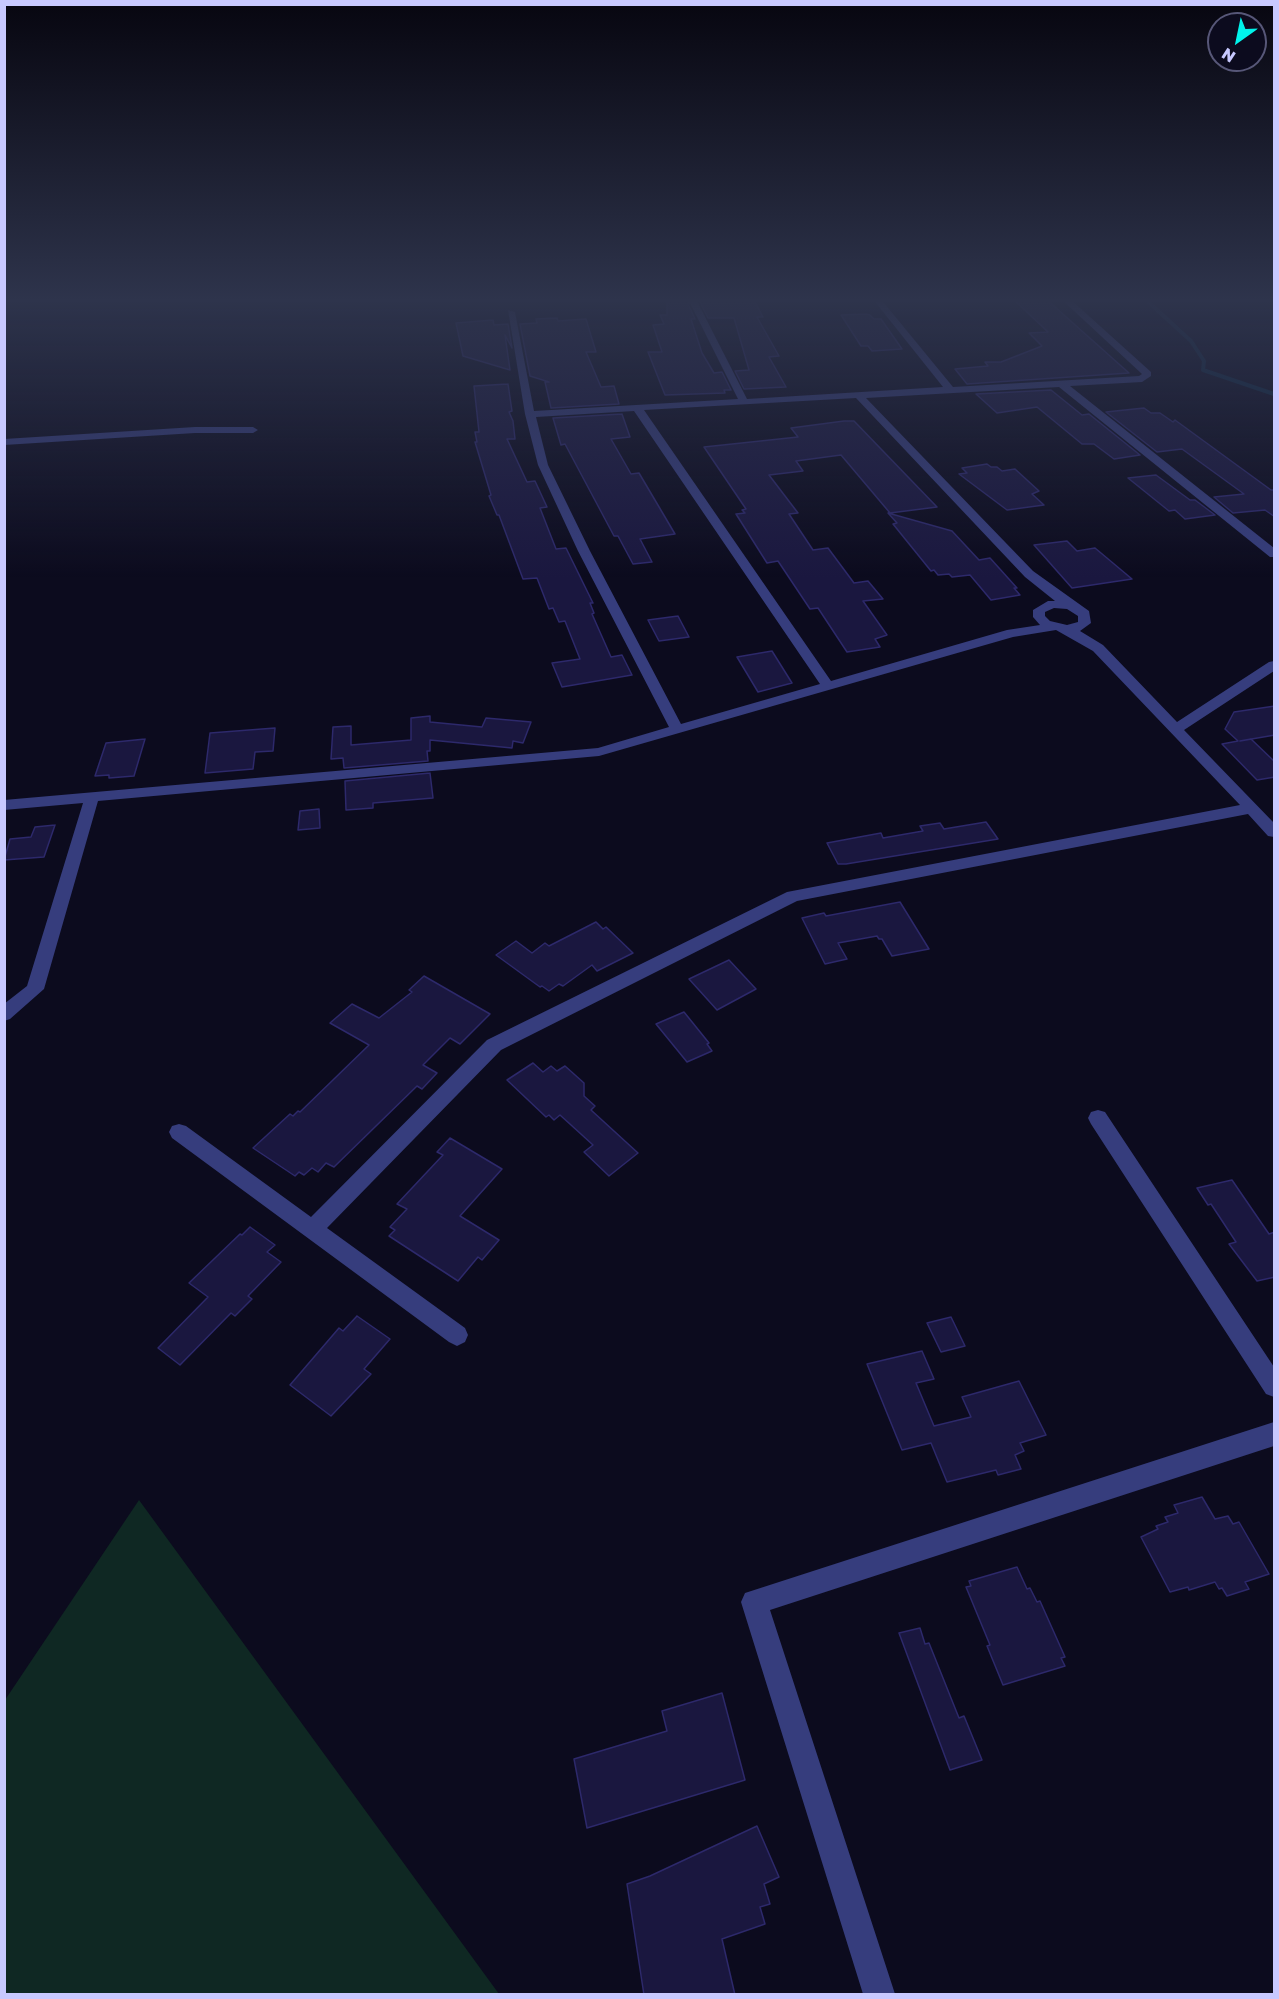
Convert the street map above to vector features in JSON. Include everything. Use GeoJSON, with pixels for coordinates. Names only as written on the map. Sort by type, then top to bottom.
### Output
{"type":"FeatureCollection","features":[{"type":"Feature","properties":{"kind":"street"},"geometry":{"type":"LineString","coordinates":[[526,391],[543,465],[584,551],[677,730]]}},
{"type":"Feature","properties":{"kind":"street"},"geometry":{"type":"LineString","coordinates":[[739,391],[744,402]]}},
{"type":"Feature","properties":{"kind":"street"},"geometry":{"type":"LineString","coordinates":[[530,414],[926,391]]}},
{"type":"Feature","properties":{"kind":"street"},"geometry":{"type":"LineString","coordinates":[[1071,391],[1275,554]]}},
{"type":"Feature","properties":{"kind":"street"},"geometry":{"type":"LineString","coordinates":[[858,395],[1029,574],[1084,614],[1085,623],[1098,648],[1275,832]]}},
{"type":"Feature","properties":{"kind":"street"},"geometry":{"type":"LineString","coordinates":[[638,408],[828,686]]}},
{"type":"Feature","properties":{"kind":"street"},"geometry":{"type":"LineString","coordinates":[[4,442],[195,430],[253,430]]}},
{"type":"Feature","properties":{"kind":"street"},"geometry":{"type":"LineString","coordinates":[[1029,574],[1037,605],[1061,628],[1098,648]]}},
{"type":"Feature","properties":{"kind":"street"},"geometry":{"type":"LineString","coordinates":[[1012,633],[1037,605],[1070,606]]}},
{"type":"Feature","properties":{"kind":"street"},"geometry":{"type":"LineString","coordinates":[[4,805],[599,752],[1012,633],[1077,628],[1085,623]]}},
{"type":"Feature","properties":{"kind":"street"},"geometry":{"type":"LineString","coordinates":[[1176,729],[1275,665]]}},
{"type":"Feature","properties":{"kind":"street"},"geometry":{"type":"LineString","coordinates":[[4,1014],[35,989],[92,797]]}},
{"type":"Feature","properties":{"kind":"street"},"geometry":{"type":"LineString","coordinates":[[312,1230],[494,1045],[793,896],[1251,808]]}},
{"type":"Feature","properties":{"kind":"street"},"geometry":{"type":"LineString","coordinates":[[1098,1118],[1275,1386]]}},
{"type":"Feature","properties":{"kind":"street"},"geometry":{"type":"LineString","coordinates":[[179,1132],[457,1335]]}},
{"type":"Feature","properties":{"kind":"street"},"geometry":{"type":"LineString","coordinates":[[879,1995],[754,1602],[1275,1434]]}},
{"type":"Feature","properties":{"kind":"green space"},"geometry":{"type":"Polygon","coordinates":[[[139,1500],[499,1994],[5,1994],[5,1700],[139,1500]]]}},
{"type":"Feature","properties":{"kind":"building"},"geometry":{"type":"Polygon","coordinates":[[[475,391],[509,391],[512,411],[509,412],[513,421],[515,439],[507,439],[527,482],[535,481],[547,507],[540,508],[556,549],[566,548],[593,603],[590,603],[594,613],[592,614],[611,657],[622,655],[632,675],[562,687],[552,663],[580,659],[565,621],[559,622],[553,608],[549,609],[537,578],[523,579],[499,515],[489,496],[491,495],[475,442],[477,442],[475,432],[479,432],[475,391]]]}},
{"type":"Feature","properties":{"kind":"building"},"geometry":{"type":"Polygon","coordinates":[[[547,391],[615,391],[619,404],[551,408],[547,391]]]}},
{"type":"Feature","properties":{"kind":"building"},"geometry":{"type":"Polygon","coordinates":[[[664,391],[725,393],[665,395],[664,391]]]}},
{"type":"Feature","properties":{"kind":"building"},"geometry":{"type":"Polygon","coordinates":[[[1053,391],[1082,415],[1089,414],[1140,455],[1114,459],[1094,444],[1082,444],[1037,407],[997,413],[976,394],[1053,391]]]}},
{"type":"Feature","properties":{"kind":"building"},"geometry":{"type":"Polygon","coordinates":[[[1144,408],[1151,413],[1160,413],[1173,422],[1175,420],[1271,490],[1275,490],[1275,517],[1265,510],[1233,513],[1214,497],[1244,494],[1182,449],[1157,452],[1106,412],[1144,408]]]}},
{"type":"Feature","properties":{"kind":"building"},"geometry":{"type":"Polygon","coordinates":[[[622,414],[630,437],[611,439],[631,474],[639,473],[675,534],[640,539],[652,562],[633,564],[618,536],[614,536],[565,444],[561,445],[553,418],[622,414]]]}},
{"type":"Feature","properties":{"kind":"building"},"geometry":{"type":"Polygon","coordinates":[[[854,421],[937,507],[890,513],[841,455],[796,461],[803,471],[769,475],[798,513],[789,514],[813,550],[828,548],[854,583],[868,581],[883,599],[863,601],[887,635],[875,639],[880,647],[847,652],[818,608],[810,609],[778,561],[767,563],[736,514],[745,513],[742,510],[746,509],[704,447],[798,437],[791,428],[854,421]]]}},
{"type":"Feature","properties":{"kind":"building"},"geometry":{"type":"Polygon","coordinates":[[[987,464],[1002,471],[1015,469],[1039,491],[1032,494],[1044,505],[1007,510],[959,474],[967,473],[962,468],[987,464]]]}},
{"type":"Feature","properties":{"kind":"building"},"geometry":{"type":"Polygon","coordinates":[[[1156,475],[1215,515],[1185,519],[1175,510],[1169,511],[1128,478],[1156,475]]]}},
{"type":"Feature","properties":{"kind":"building"},"geometry":{"type":"Polygon","coordinates":[[[888,513],[952,531],[979,560],[990,558],[1017,588],[1014,588],[1020,595],[991,600],[970,575],[952,577],[949,574],[938,575],[934,570],[931,571],[893,524],[897,523],[888,513]]]}},
{"type":"Feature","properties":{"kind":"building"},"geometry":{"type":"Polygon","coordinates":[[[1067,541],[1077,551],[1095,548],[1132,579],[1072,588],[1034,545],[1067,541]]]}},
{"type":"Feature","properties":{"kind":"building"},"geometry":{"type":"Polygon","coordinates":[[[678,616],[689,637],[659,641],[648,620],[678,616]]]}},
{"type":"Feature","properties":{"kind":"building"},"geometry":{"type":"Polygon","coordinates":[[[772,651],[792,683],[758,692],[737,657],[772,651]]]}},
{"type":"Feature","properties":{"kind":"building"},"geometry":{"type":"Polygon","coordinates":[[[1275,706],[1275,735],[1251,739],[1275,762],[1275,777],[1257,780],[1222,744],[1238,741],[1225,729],[1234,712],[1275,706]]]}},
{"type":"Feature","properties":{"kind":"building"},"geometry":{"type":"Polygon","coordinates":[[[430,716],[430,722],[482,727],[486,718],[531,722],[523,743],[513,741],[512,748],[430,740],[430,751],[427,751],[428,761],[344,768],[343,758],[331,759],[333,727],[351,726],[351,745],[411,740],[411,718],[430,716]]]}},
{"type":"Feature","properties":{"kind":"building"},"geometry":{"type":"Polygon","coordinates":[[[275,728],[273,751],[255,752],[253,769],[205,773],[210,733],[275,728]]]}},
{"type":"Feature","properties":{"kind":"building"},"geometry":{"type":"Polygon","coordinates":[[[145,739],[134,776],[109,778],[109,775],[95,776],[106,743],[145,739]]]}},
{"type":"Feature","properties":{"kind":"building"},"geometry":{"type":"Polygon","coordinates":[[[430,773],[433,798],[373,803],[373,808],[346,810],[345,781],[430,773]]]}},
{"type":"Feature","properties":{"kind":"building"},"geometry":{"type":"Polygon","coordinates":[[[319,809],[320,828],[298,830],[300,811],[319,809]]]}},
{"type":"Feature","properties":{"kind":"building"},"geometry":{"type":"Polygon","coordinates":[[[986,822],[998,839],[846,864],[838,864],[827,843],[881,833],[883,838],[923,831],[920,826],[940,823],[944,829],[986,822]]]}},
{"type":"Feature","properties":{"kind":"building"},"geometry":{"type":"Polygon","coordinates":[[[55,825],[44,857],[4,860],[10,839],[31,837],[35,827],[55,825]]]}},
{"type":"Feature","properties":{"kind":"building"},"geometry":{"type":"Polygon","coordinates":[[[900,902],[929,949],[892,956],[882,939],[877,936],[838,943],[847,959],[825,964],[802,918],[824,913],[826,916],[900,902]]]}},
{"type":"Feature","properties":{"kind":"building"},"geometry":{"type":"Polygon","coordinates":[[[596,922],[603,929],[606,927],[633,953],[597,971],[592,965],[563,986],[559,984],[549,991],[496,955],[516,941],[532,953],[545,943],[549,946],[596,922]]]}},
{"type":"Feature","properties":{"kind":"building"},"geometry":{"type":"Polygon","coordinates":[[[729,960],[756,989],[717,1010],[689,979],[729,960]]]}},
{"type":"Feature","properties":{"kind":"building"},"geometry":{"type":"Polygon","coordinates":[[[424,976],[490,1014],[460,1044],[450,1038],[423,1065],[437,1073],[422,1089],[417,1086],[334,1167],[326,1163],[318,1172],[312,1168],[304,1175],[299,1172],[295,1176],[253,1148],[290,1114],[293,1116],[298,1111],[300,1112],[369,1045],[330,1023],[352,1004],[379,1018],[412,992],[409,990],[424,976]]]}},
{"type":"Feature","properties":{"kind":"building"},"geometry":{"type":"Polygon","coordinates":[[[684,1012],[709,1043],[707,1044],[712,1051],[687,1062],[656,1024],[684,1012]]]}},
{"type":"Feature","properties":{"kind":"building"},"geometry":{"type":"Polygon","coordinates":[[[533,1063],[543,1072],[551,1066],[557,1071],[565,1066],[584,1083],[584,1096],[595,1106],[591,1110],[638,1153],[609,1176],[584,1152],[593,1145],[560,1115],[554,1120],[549,1115],[546,1117],[507,1080],[533,1063]]]}},
{"type":"Feature","properties":{"kind":"building"},"geometry":{"type":"Polygon","coordinates":[[[450,1138],[502,1169],[460,1216],[499,1240],[482,1260],[478,1257],[458,1281],[389,1236],[395,1230],[390,1227],[407,1209],[397,1204],[443,1155],[437,1152],[450,1138]]]}},
{"type":"Feature","properties":{"kind":"building"},"geometry":{"type":"Polygon","coordinates":[[[1232,1180],[1269,1234],[1275,1232],[1275,1277],[1257,1281],[1229,1244],[1236,1242],[1211,1204],[1208,1205],[1197,1188],[1232,1180]]]}},
{"type":"Feature","properties":{"kind":"building"},"geometry":{"type":"Polygon","coordinates":[[[250,1227],[275,1245],[267,1252],[281,1262],[248,1296],[252,1299],[235,1316],[231,1313],[180,1365],[158,1348],[208,1297],[189,1283],[250,1227]]]}},
{"type":"Feature","properties":{"kind":"building"},"geometry":{"type":"Polygon","coordinates":[[[357,1316],[390,1339],[364,1369],[371,1374],[331,1416],[290,1385],[339,1328],[343,1331],[357,1316]]]}},
{"type":"Feature","properties":{"kind":"building"},"geometry":{"type":"Polygon","coordinates":[[[951,1317],[965,1346],[941,1352],[927,1323],[951,1317]]]}},
{"type":"Feature","properties":{"kind":"building"},"geometry":{"type":"Polygon","coordinates":[[[922,1351],[934,1379],[916,1383],[934,1426],[971,1417],[962,1397],[1019,1381],[1046,1435],[1020,1443],[1024,1451],[1015,1455],[1021,1469],[998,1475],[996,1470],[947,1482],[931,1443],[902,1450],[867,1364],[922,1351]]]}},
{"type":"Feature","properties":{"kind":"building"},"geometry":{"type":"Polygon","coordinates":[[[1202,1497],[1215,1519],[1228,1516],[1233,1524],[1239,1522],[1269,1574],[1245,1582],[1249,1589],[1227,1596],[1215,1582],[1189,1590],[1188,1587],[1170,1592],[1141,1537],[1158,1529],[1156,1526],[1168,1522],[1165,1517],[1178,1513],[1174,1505],[1202,1497]]]}},
{"type":"Feature","properties":{"kind":"building"},"geometry":{"type":"Polygon","coordinates":[[[1017,1567],[1027,1589],[1030,1588],[1037,1602],[1040,1601],[1065,1657],[1061,1658],[1065,1666],[1003,1685],[987,1646],[990,1645],[966,1587],[971,1586],[969,1581],[1017,1567]]]}},
{"type":"Feature","properties":{"kind":"building"},"geometry":{"type":"Polygon","coordinates":[[[920,1628],[925,1644],[929,1643],[959,1718],[964,1716],[982,1760],[950,1770],[899,1633],[920,1628]]]}},
{"type":"Feature","properties":{"kind":"building"},"geometry":{"type":"Polygon","coordinates":[[[722,1693],[745,1780],[587,1828],[574,1759],[667,1731],[662,1711],[722,1693]]]}},
{"type":"Feature","properties":{"kind":"building"},"geometry":{"type":"Polygon","coordinates":[[[757,1826],[779,1877],[764,1884],[770,1904],[760,1907],[765,1924],[722,1939],[735,1995],[644,1995],[627,1884],[650,1876],[757,1826]]]}},
{"type":"Feature","properties":{"kind":"waterway"},"geometry":{"type":"LineString","coordinates":[[1266,391],[1274,394]]}}]}
